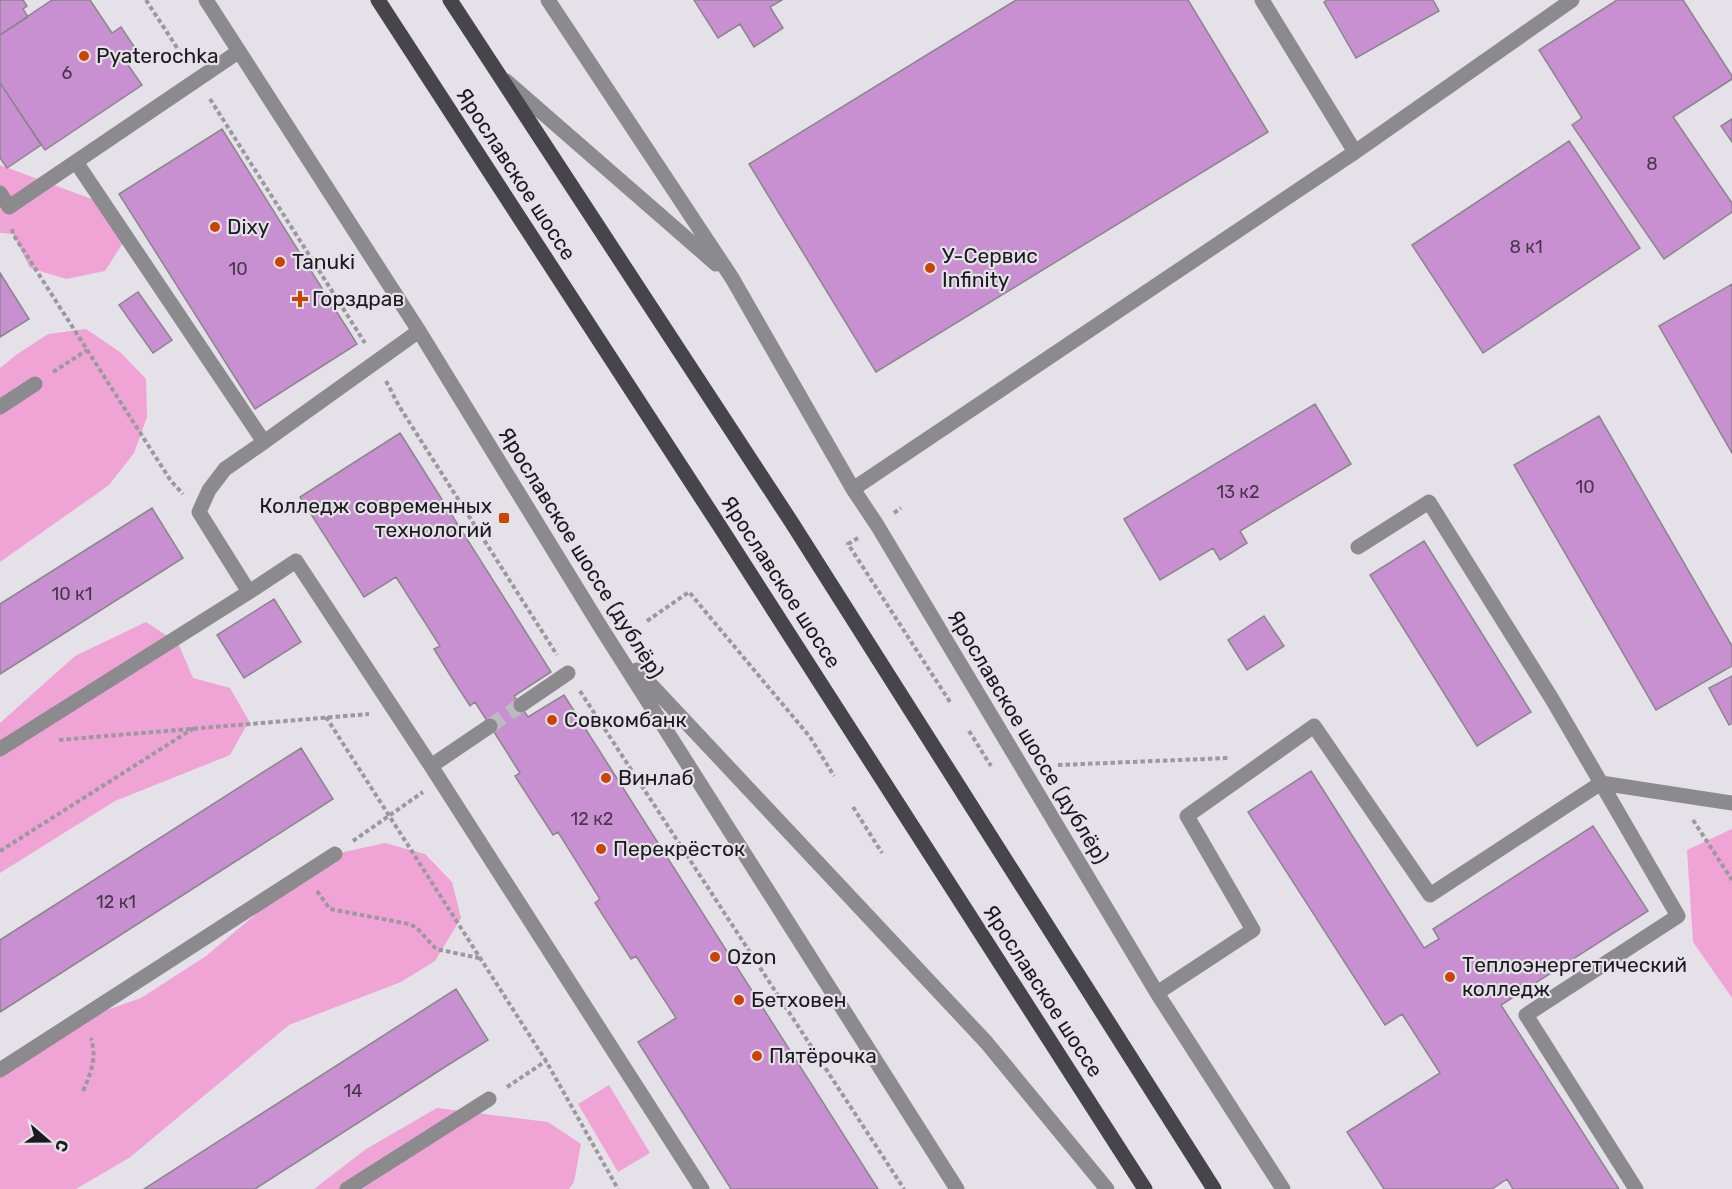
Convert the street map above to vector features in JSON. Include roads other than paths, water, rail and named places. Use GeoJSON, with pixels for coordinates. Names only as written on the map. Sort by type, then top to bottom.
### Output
{"type":"FeatureCollection","features":[{"type":"Feature","properties":{"kind":"main road","name":"Ярославское шоссе"},"geometry":{"type":"LineString","coordinates":[[378,0],[738,554],[1145,1189]]}},
{"type":"Feature","properties":{"kind":"main road","name":"Ярославское шоссе"},"geometry":{"type":"LineString","coordinates":[[450,0],[792,522],[1214,1189]]}},
{"type":"Feature","properties":{"kind":"street","name":"Ярославское шоссе (дублёр)"},"geometry":{"type":"LineString","coordinates":[[206,0],[419,331],[612,644],[957,1189]]}},
{"type":"Feature","properties":{"kind":"street","name":"Ярославское шоссе (дублёр)"},"geometry":{"type":"LineString","coordinates":[[548,0],[732,278],[853,489],[883,535],[1157,993],[1283,1189]]}},
{"type":"Feature","properties":{"kind":"street"},"geometry":{"type":"LineString","coordinates":[[1262,0],[1355,152]]}},
{"type":"Feature","properties":{"kind":"street"},"geometry":{"type":"LineString","coordinates":[[853,489],[1355,152],[1572,0]]}},
{"type":"Feature","properties":{"kind":"street"},"geometry":{"type":"LineString","coordinates":[[0,193],[9,207],[238,52]]}},
{"type":"Feature","properties":{"kind":"street"},"geometry":{"type":"LineString","coordinates":[[496,72],[732,278]]}},
{"type":"Feature","properties":{"kind":"street"},"geometry":{"type":"LineString","coordinates":[[76,162],[264,442]]}},
{"type":"Feature","properties":{"kind":"street"},"geometry":{"type":"LineString","coordinates":[[249,592],[200,512],[209,490],[225,469],[419,331]]}},
{"type":"Feature","properties":{"kind":"street"},"geometry":{"type":"LineString","coordinates":[[0,406],[35,384]]}},
{"type":"Feature","properties":{"kind":"street"},"geometry":{"type":"LineString","coordinates":[[1358,547],[1429,502],[1552,699],[1678,916],[1526,1015],[1636,1189]]}},
{"type":"Feature","properties":{"kind":"street"},"geometry":{"type":"LineString","coordinates":[[0,749],[296,561],[441,780],[702,1189]]}},
{"type":"Feature","properties":{"kind":"street"},"geometry":{"type":"LineString","coordinates":[[612,644],[986,1042],[1107,1189]]}},
{"type":"Feature","properties":{"kind":"street"},"geometry":{"type":"LineString","coordinates":[[521,705],[568,673]]}},
{"type":"Feature","properties":{"kind":"street"},"geometry":{"type":"LineString","coordinates":[[431,766],[490,726]]}},
{"type":"Feature","properties":{"kind":"street"},"geometry":{"type":"LineString","coordinates":[[1157,993],[1253,930],[1187,816],[1314,726],[1430,895],[1601,783],[1732,803]]}},
{"type":"Feature","properties":{"kind":"street"},"geometry":{"type":"LineString","coordinates":[[0,1070],[335,854]]}},
{"type":"Feature","properties":{"kind":"street"},"geometry":{"type":"LineString","coordinates":[[347,1189],[489,1099]]}},
{"type":"Feature","properties":{"kind":"tunnel"},"geometry":{"type":"LineString","coordinates":[[490,726],[521,705]]}},
{"type":"Feature","properties":{"kind":"place","name":"Pyaterochka"},"geometry":{"type":"Point","coordinates":[84,56]}},
{"type":"Feature","properties":{"kind":"place","name":"Dixy"},"geometry":{"type":"Point","coordinates":[215,227]}},
{"type":"Feature","properties":{"kind":"place","name":"Tanuki"},"geometry":{"type":"Point","coordinates":[280,262]}},
{"type":"Feature","properties":{"kind":"place","name":"У-Сервис Infinity"},"geometry":{"type":"Point","coordinates":[930,268]}},
{"type":"Feature","properties":{"kind":"place","name":"Горздрав"},"geometry":{"type":"Point","coordinates":[300,299]}},
{"type":"Feature","properties":{"kind":"place","name":"Колледж современных технологий"},"geometry":{"type":"Point","coordinates":[504,518]}},
{"type":"Feature","properties":{"kind":"place","name":"Совкомбанк"},"geometry":{"type":"Point","coordinates":[552,720]}},
{"type":"Feature","properties":{"kind":"place","name":"Винлаб"},"geometry":{"type":"Point","coordinates":[606,778]}},
{"type":"Feature","properties":{"kind":"place","name":"Перекрёсток"},"geometry":{"type":"Point","coordinates":[601,849]}},
{"type":"Feature","properties":{"kind":"place","name":"Ozon"},"geometry":{"type":"Point","coordinates":[715,957]}},
{"type":"Feature","properties":{"kind":"place","name":"Теплоэнергетический колледж"},"geometry":{"type":"Point","coordinates":[1450,977]}},
{"type":"Feature","properties":{"kind":"place","name":"Бетховен"},"geometry":{"type":"Point","coordinates":[739,1000]}},
{"type":"Feature","properties":{"kind":"place","name":"Пятёрочка"},"geometry":{"type":"Point","coordinates":[757,1056]}}]}
